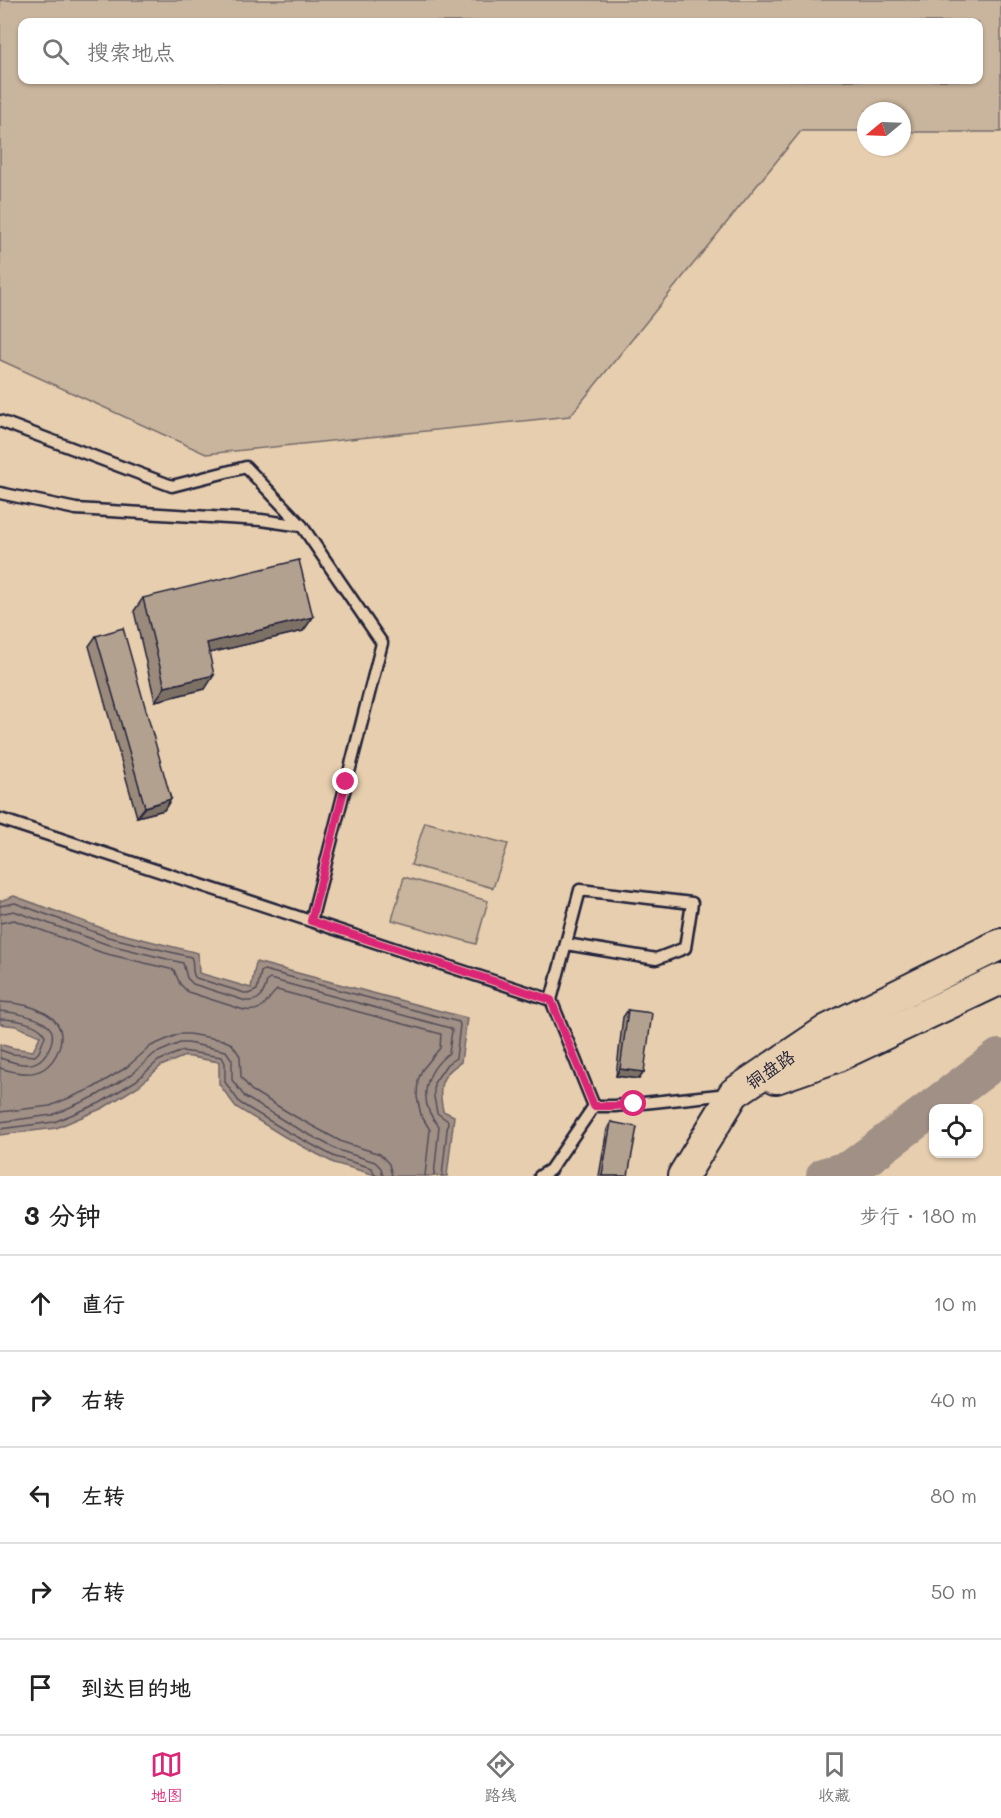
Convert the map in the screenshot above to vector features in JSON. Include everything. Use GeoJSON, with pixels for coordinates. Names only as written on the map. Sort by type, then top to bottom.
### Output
{"type":"FeatureCollection","features":[{"type":"Feature","properties":{"kind":"main road","name":"铜盘路"},"geometry":{"type":"LineString","coordinates":[[734,1093],[827,1030],[1001,944]]}},
{"type":"Feature","properties":{"kind":"main road","name":"铜盘路"},"geometry":{"type":"LineString","coordinates":[[734,1093],[836,1056],[1001,978]]}},
{"type":"Feature","properties":{"kind":"main road"},"geometry":{"type":"LineString","coordinates":[[683,1176],[734,1093]]}},
{"type":"Feature","properties":{"kind":"lane"},"geometry":{"type":"LineString","coordinates":[[0,421],[172,486],[246,467],[302,526],[381,643],[311,921]]}},
{"type":"Feature","properties":{"kind":"lane"},"geometry":{"type":"LineString","coordinates":[[0,493],[76,509],[261,520],[302,526]]}},
{"type":"Feature","properties":{"kind":"lane"},"geometry":{"type":"LineString","coordinates":[[0,819],[551,1000]]}},
{"type":"Feature","properties":{"kind":"lane"},"geometry":{"type":"LineString","coordinates":[[566,944],[656,959],[685,948],[692,903],[580,890],[551,1000],[594,1106]]}},
{"type":"Feature","properties":{"kind":"lane"},"geometry":{"type":"LineString","coordinates":[[594,1106],[615,1106],[734,1093]]}},
{"type":"Feature","properties":{"kind":"lane"},"geometry":{"type":"LineString","coordinates":[[540,1176],[550,1170],[594,1106]]}},
{"type":"Feature","properties":{"kind":"shaded area"},"geometry":{"type":"Polygon","coordinates":[[[0,0],[1001,0],[1001,132],[911,132],[911,102],[857,102],[857,131],[801,131],[570,416],[206,454],[0,360],[0,0]]]}},
{"type":"Feature","properties":{"kind":"shaded area"},"geometry":{"type":"Polygon","coordinates":[[[425,822],[508,844],[493,888],[411,865],[425,822]]]}},
{"type":"Feature","properties":{"kind":"shaded area"},"geometry":{"type":"Polygon","coordinates":[[[404,877],[488,901],[476,944],[392,920],[404,877]]]}},
{"type":"Feature","properties":{"kind":"water"},"geometry":{"type":"Polygon","coordinates":[[[14,896],[110,931],[198,953],[199,973],[251,988],[256,962],[467,1018],[461,1062],[444,1077],[441,1089],[443,1111],[454,1116],[447,1176],[379,1176],[334,1163],[236,1107],[219,1084],[219,1062],[185,1056],[161,1066],[140,1085],[103,1108],[56,1128],[0,1135],[0,1044],[33,1051],[40,1036],[16,1026],[0,1024],[0,901],[14,896]]]}},
{"type":"Feature","properties":{"kind":"building"},"geometry":{"type":"Polygon","coordinates":[[[299,560],[313,617],[207,643],[214,675],[165,687],[143,598],[299,560]]]}},
{"type":"Feature","properties":{"kind":"building"},"geometry":{"type":"Polygon","coordinates":[[[123,628],[171,799],[145,807],[96,636],[123,628]]]}},
{"type":"Feature","properties":{"kind":"building"},"geometry":{"type":"Polygon","coordinates":[[[628,1010],[652,1013],[644,1072],[620,1069],[628,1010]]]}},
{"type":"Feature","properties":{"kind":"building"},"geometry":{"type":"Polygon","coordinates":[[[611,1122],[637,1127],[628,1176],[602,1176],[611,1122]]]}},
{"type":"Feature","properties":{"kind":"waterway"},"geometry":{"type":"LineString","coordinates":[[825,1176],[851,1169],[999,1058]]}},
{"type":"Feature","properties":{"kind":"route"},"geometry":{"type":"LineString","coordinates":[[346,782],[311,921],[551,1000],[594,1106],[634,1104]]}}]}
